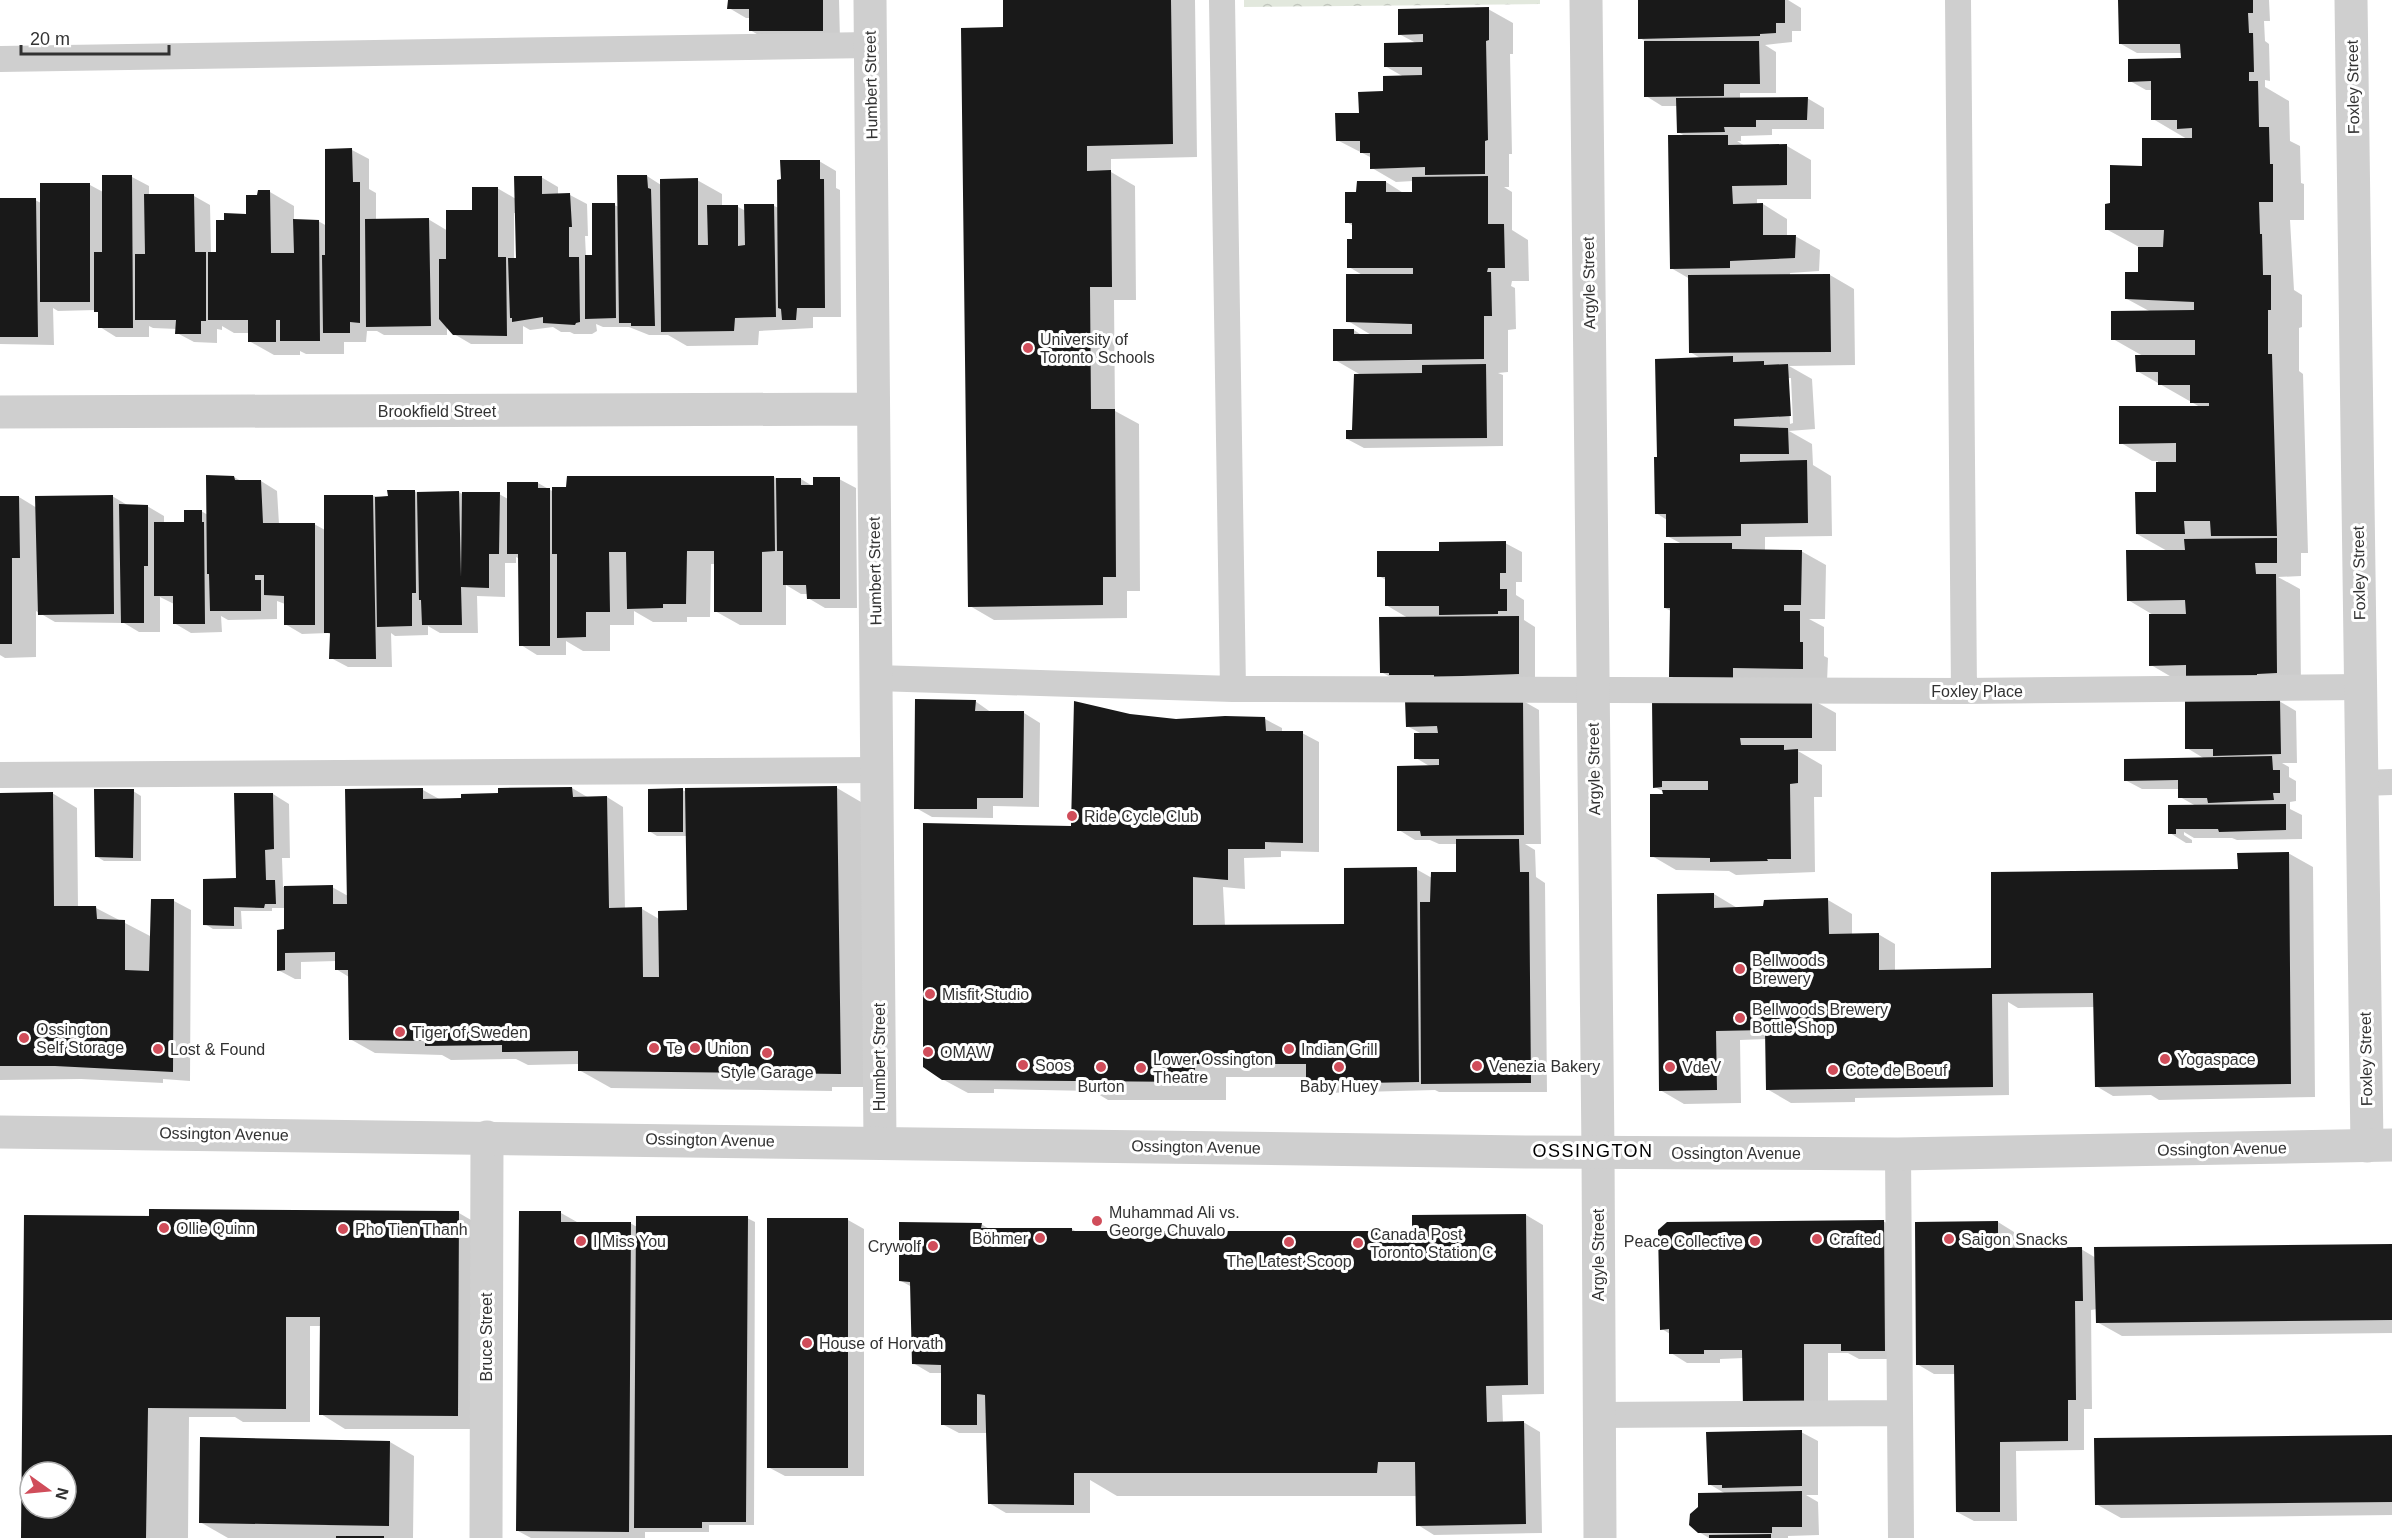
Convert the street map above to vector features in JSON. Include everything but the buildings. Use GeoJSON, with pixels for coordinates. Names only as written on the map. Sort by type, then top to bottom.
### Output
{"type":"FeatureCollection","features":[{"type":"Feature","properties":{"kind":"street","name":"Humbert Street"},"geometry":{"type":"LineString","coordinates":[[870,0],[880,1142]]}},
{"type":"Feature","properties":{"kind":"street","name":"Argyle Street"},"geometry":{"type":"LineString","coordinates":[[1586,0],[1598,1152],[1599,1538]]}},
{"type":"Feature","properties":{"kind":"street","name":"Foxley Street"},"geometry":{"type":"LineString","coordinates":[[2351,0],[2361,687],[2377,783],[2380,1145]]}},
{"type":"Feature","properties":{"kind":"street","name":"Brookfield Street"},"geometry":{"type":"LineString","coordinates":[[0,412],[873,409]]}},
{"type":"Feature","properties":{"kind":"street","name":"Ossington Avenue"},"geometry":{"type":"LineString","coordinates":[[0,1132],[1898,1154],[2380,1145]]}},
{"type":"Feature","properties":{"kind":"street","name":"Bruce Street"},"geometry":{"type":"LineString","coordinates":[[486,1538],[487,1137]]}},
{"type":"Feature","properties":{"kind":"lane"},"geometry":{"type":"LineString","coordinates":[[1222,0],[1233,689]]}},
{"type":"Feature","properties":{"kind":"lane"},"geometry":{"type":"LineString","coordinates":[[1958,0],[1964,691]]}},
{"type":"Feature","properties":{"kind":"lane"},"geometry":{"type":"LineString","coordinates":[[0,59],[870,45]]}},
{"type":"Feature","properties":{"kind":"lane","name":"Foxley Place"},"geometry":{"type":"LineString","coordinates":[[876,678],[1233,689],[1964,691],[2361,687]]}},
{"type":"Feature","properties":{"kind":"lane"},"geometry":{"type":"LineString","coordinates":[[0,775],[877,770]]}},
{"type":"Feature","properties":{"kind":"lane"},"geometry":{"type":"LineString","coordinates":[[1898,1154],[1901,1538]]}},
{"type":"Feature","properties":{"kind":"lane"},"geometry":{"type":"LineString","coordinates":[[1598,1404],[1900,1413]]}},
{"type":"Feature","properties":{"kind":"green space"},"geometry":{"type":"Polygon","coordinates":[[[1244,0],[1540,0],[1540,4],[1244,7],[1244,0]]]}},
{"type":"Feature","properties":{"kind":"place","name":"University of Toronto Schools"},"geometry":{"type":"Point","coordinates":[1028,348]}},
{"type":"Feature","properties":{"kind":"place","name":"Ride Cycle Club"},"geometry":{"type":"Point","coordinates":[1072,816]}},
{"type":"Feature","properties":{"kind":"place","name":"Bellwoods Brewery"},"geometry":{"type":"Point","coordinates":[1740,969]}},
{"type":"Feature","properties":{"kind":"place","name":"Misfit Studio"},"geometry":{"type":"Point","coordinates":[930,994]}},
{"type":"Feature","properties":{"kind":"place","name":"Bellwoods Brewery Bottle Shop"},"geometry":{"type":"Point","coordinates":[1740,1018]}},
{"type":"Feature","properties":{"kind":"place","name":"Tiger of Sweden"},"geometry":{"type":"Point","coordinates":[400,1032]}},
{"type":"Feature","properties":{"kind":"place","name":"Ossington Self Storage"},"geometry":{"type":"Point","coordinates":[24,1038]}},
{"type":"Feature","properties":{"kind":"place","name":"Te"},"geometry":{"type":"Point","coordinates":[654,1048]}},
{"type":"Feature","properties":{"kind":"place","name":"Union"},"geometry":{"type":"Point","coordinates":[695,1048]}},
{"type":"Feature","properties":{"kind":"place","name":"Lost & Found"},"geometry":{"type":"Point","coordinates":[158,1049]}},
{"type":"Feature","properties":{"kind":"place","name":"Indian Grill"},"geometry":{"type":"Point","coordinates":[1289,1049]}},
{"type":"Feature","properties":{"kind":"place","name":"OMAW"},"geometry":{"type":"Point","coordinates":[928,1052]}},
{"type":"Feature","properties":{"kind":"place","name":"Style Garage"},"geometry":{"type":"Point","coordinates":[767,1053]}},
{"type":"Feature","properties":{"kind":"place","name":"Yogaspace"},"geometry":{"type":"Point","coordinates":[2165,1059]}},
{"type":"Feature","properties":{"kind":"place","name":"Soos"},"geometry":{"type":"Point","coordinates":[1023,1065]}},
{"type":"Feature","properties":{"kind":"place","name":"Venezia Bakery"},"geometry":{"type":"Point","coordinates":[1477,1066]}},
{"type":"Feature","properties":{"kind":"place","name":"Burton"},"geometry":{"type":"Point","coordinates":[1101,1067]}},
{"type":"Feature","properties":{"kind":"place","name":"Baby Huey"},"geometry":{"type":"Point","coordinates":[1339,1067]}},
{"type":"Feature","properties":{"kind":"place","name":"VdeV"},"geometry":{"type":"Point","coordinates":[1670,1067]}},
{"type":"Feature","properties":{"kind":"place","name":"Lower Ossington Theatre"},"geometry":{"type":"Point","coordinates":[1141,1068]}},
{"type":"Feature","properties":{"kind":"place","name":"Cote de Boeuf"},"geometry":{"type":"Point","coordinates":[1833,1070]}},
{"type":"Feature","properties":{"kind":"place","name":"Muhammad Ali vs. George Chuvalo"},"geometry":{"type":"Point","coordinates":[1097,1221]}},
{"type":"Feature","properties":{"kind":"place","name":"Ollie Quinn"},"geometry":{"type":"Point","coordinates":[164,1228]}},
{"type":"Feature","properties":{"kind":"place","name":"Pho Tien Thanh"},"geometry":{"type":"Point","coordinates":[343,1229]}},
{"type":"Feature","properties":{"kind":"place","name":"Böhmer"},"geometry":{"type":"Point","coordinates":[1040,1238]}},
{"type":"Feature","properties":{"kind":"place","name":"Crafted"},"geometry":{"type":"Point","coordinates":[1817,1239]}},
{"type":"Feature","properties":{"kind":"place","name":"Saigon Snacks"},"geometry":{"type":"Point","coordinates":[1949,1239]}},
{"type":"Feature","properties":{"kind":"place","name":"I Miss You"},"geometry":{"type":"Point","coordinates":[581,1241]}},
{"type":"Feature","properties":{"kind":"place","name":"Peace Collective"},"geometry":{"type":"Point","coordinates":[1755,1241]}},
{"type":"Feature","properties":{"kind":"place","name":"The Latest Scoop"},"geometry":{"type":"Point","coordinates":[1289,1242]}},
{"type":"Feature","properties":{"kind":"place","name":"Canada Post Toronto Station C"},"geometry":{"type":"Point","coordinates":[1358,1243]}},
{"type":"Feature","properties":{"kind":"place","name":"Crywolf"},"geometry":{"type":"Point","coordinates":[933,1246]}},
{"type":"Feature","properties":{"kind":"place","name":"House of Horvath"},"geometry":{"type":"Point","coordinates":[807,1343]}},
{"type":"Feature","properties":{"kind":"district","name":"OSSINGTON"},"geometry":{"type":"Point","coordinates":[1593,1151]}}]}
